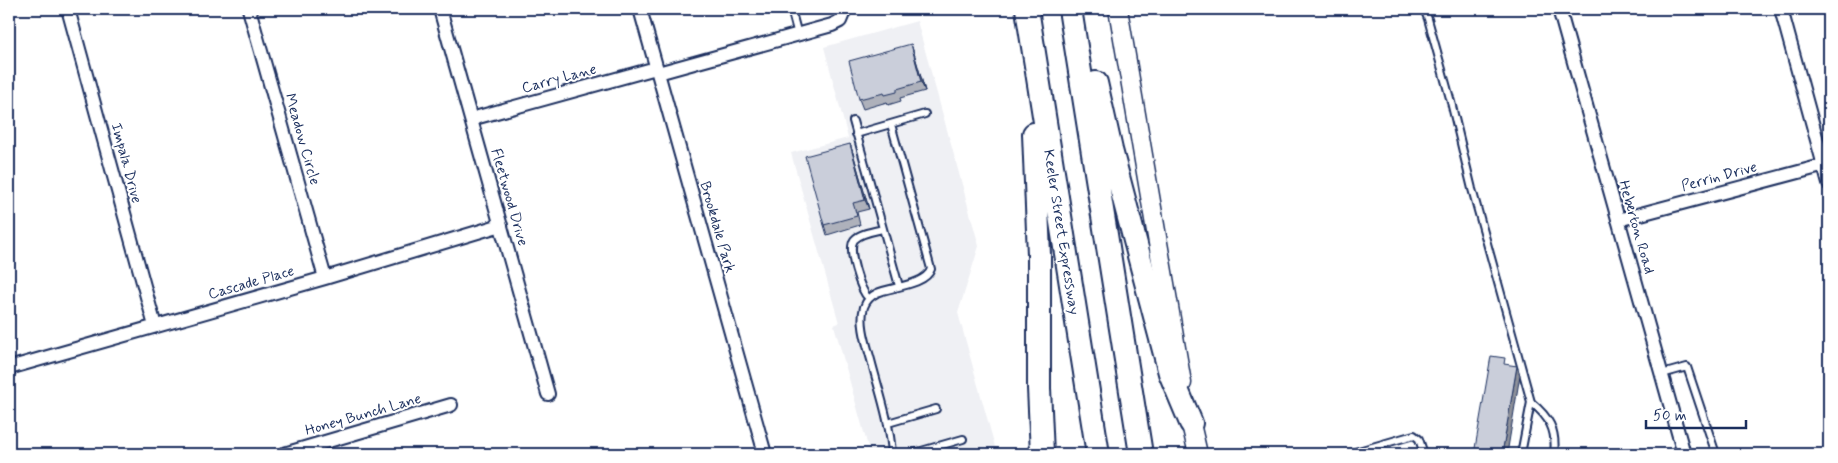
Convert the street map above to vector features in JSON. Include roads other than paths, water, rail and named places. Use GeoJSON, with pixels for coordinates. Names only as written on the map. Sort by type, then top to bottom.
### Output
{"type":"FeatureCollection","features":[{"type":"Feature","properties":{"kind":"highway"},"geometry":{"type":"LineString","coordinates":[[1026,9],[1038,222],[1038,379],[1042,454]]}},
{"type":"Feature","properties":{"kind":"highway","name":"Keeler Street Expressway"},"geometry":{"type":"LineString","coordinates":[[1026,9],[1098,454]]}},
{"type":"Feature","properties":{"kind":"highway"},"geometry":{"type":"LineString","coordinates":[[1070,9],[1141,454]]}},
{"type":"Feature","properties":{"kind":"highway"},"geometry":{"type":"LineString","coordinates":[[1079,9],[1107,135],[1170,373],[1191,423]]}},
{"type":"Feature","properties":{"kind":"main road"},"geometry":{"type":"LineString","coordinates":[[1118,9],[1171,319],[1198,454]]}},
{"type":"Feature","properties":{"kind":"street","name":"Impala Drive"},"geometry":{"type":"LineString","coordinates":[[68,9],[155,326]]}},
{"type":"Feature","properties":{"kind":"street","name":"Meadow Circle"},"geometry":{"type":"LineString","coordinates":[[249,9],[325,278]]}},
{"type":"Feature","properties":{"kind":"street","name":"Fleetwood Drive"},"geometry":{"type":"LineString","coordinates":[[440,9],[548,394]]}},
{"type":"Feature","properties":{"kind":"street","name":"Brookdale Park"},"geometry":{"type":"LineString","coordinates":[[640,9],[765,454]]}},
{"type":"Feature","properties":{"kind":"street","name":"Carry Lane"},"geometry":{"type":"LineString","coordinates":[[471,119],[836,24],[843,18],[845,9]]}},
{"type":"Feature","properties":{"kind":"street","name":"Heberton Road"},"geometry":{"type":"LineString","coordinates":[[1558,9],[1684,454]]}},
{"type":"Feature","properties":{"kind":"street"},"geometry":{"type":"LineString","coordinates":[[1781,9],[1827,165],[1829,184]]}},
{"type":"Feature","properties":{"kind":"street","name":"Perrin Drive"},"geometry":{"type":"LineString","coordinates":[[1618,220],[1827,165]]}},
{"type":"Feature","properties":{"kind":"street","name":"Cascade Place"},"geometry":{"type":"LineString","coordinates":[[9,368],[325,278],[501,225]]}},
{"type":"Feature","properties":{"kind":"street","name":"Honey Bunch Lane"},"geometry":{"type":"LineString","coordinates":[[284,454],[451,405]]}},
{"type":"Feature","properties":{"kind":"lane"},"geometry":{"type":"LineString","coordinates":[[791,9],[798,35]]}},
{"type":"Feature","properties":{"kind":"lane"},"geometry":{"type":"LineString","coordinates":[[1424,9],[1451,102],[1472,190],[1531,402],[1521,454]]}},
{"type":"Feature","properties":{"kind":"lane"},"geometry":{"type":"LineString","coordinates":[[856,134],[925,114]]}},
{"type":"Feature","properties":{"kind":"lane"},"geometry":{"type":"LineString","coordinates":[[853,121],[899,286]]}},
{"type":"Feature","properties":{"kind":"lane"},"geometry":{"type":"LineString","coordinates":[[891,124],[931,265],[930,272],[926,277],[875,294],[869,299],[864,308],[864,323],[888,423],[892,454]]}},
{"type":"Feature","properties":{"kind":"lane"},"geometry":{"type":"LineString","coordinates":[[869,299],[862,289],[852,255],[852,245],[858,237],[883,229]]}},
{"type":"Feature","properties":{"kind":"lane"},"geometry":{"type":"LineString","coordinates":[[1662,374],[1687,367],[1716,454]]}},
{"type":"Feature","properties":{"kind":"lane"},"geometry":{"type":"LineString","coordinates":[[1531,402],[1545,414],[1552,428],[1555,445],[1554,454]]}},
{"type":"Feature","properties":{"kind":"lane"},"geometry":{"type":"LineString","coordinates":[[888,423],[936,410]]}},
{"type":"Feature","properties":{"kind":"lane"},"geometry":{"type":"LineString","coordinates":[[1348,454],[1414,435],[1419,439],[1424,454]]}},
{"type":"Feature","properties":{"kind":"lane"},"geometry":{"type":"LineString","coordinates":[[911,454],[963,439]]}}]}
